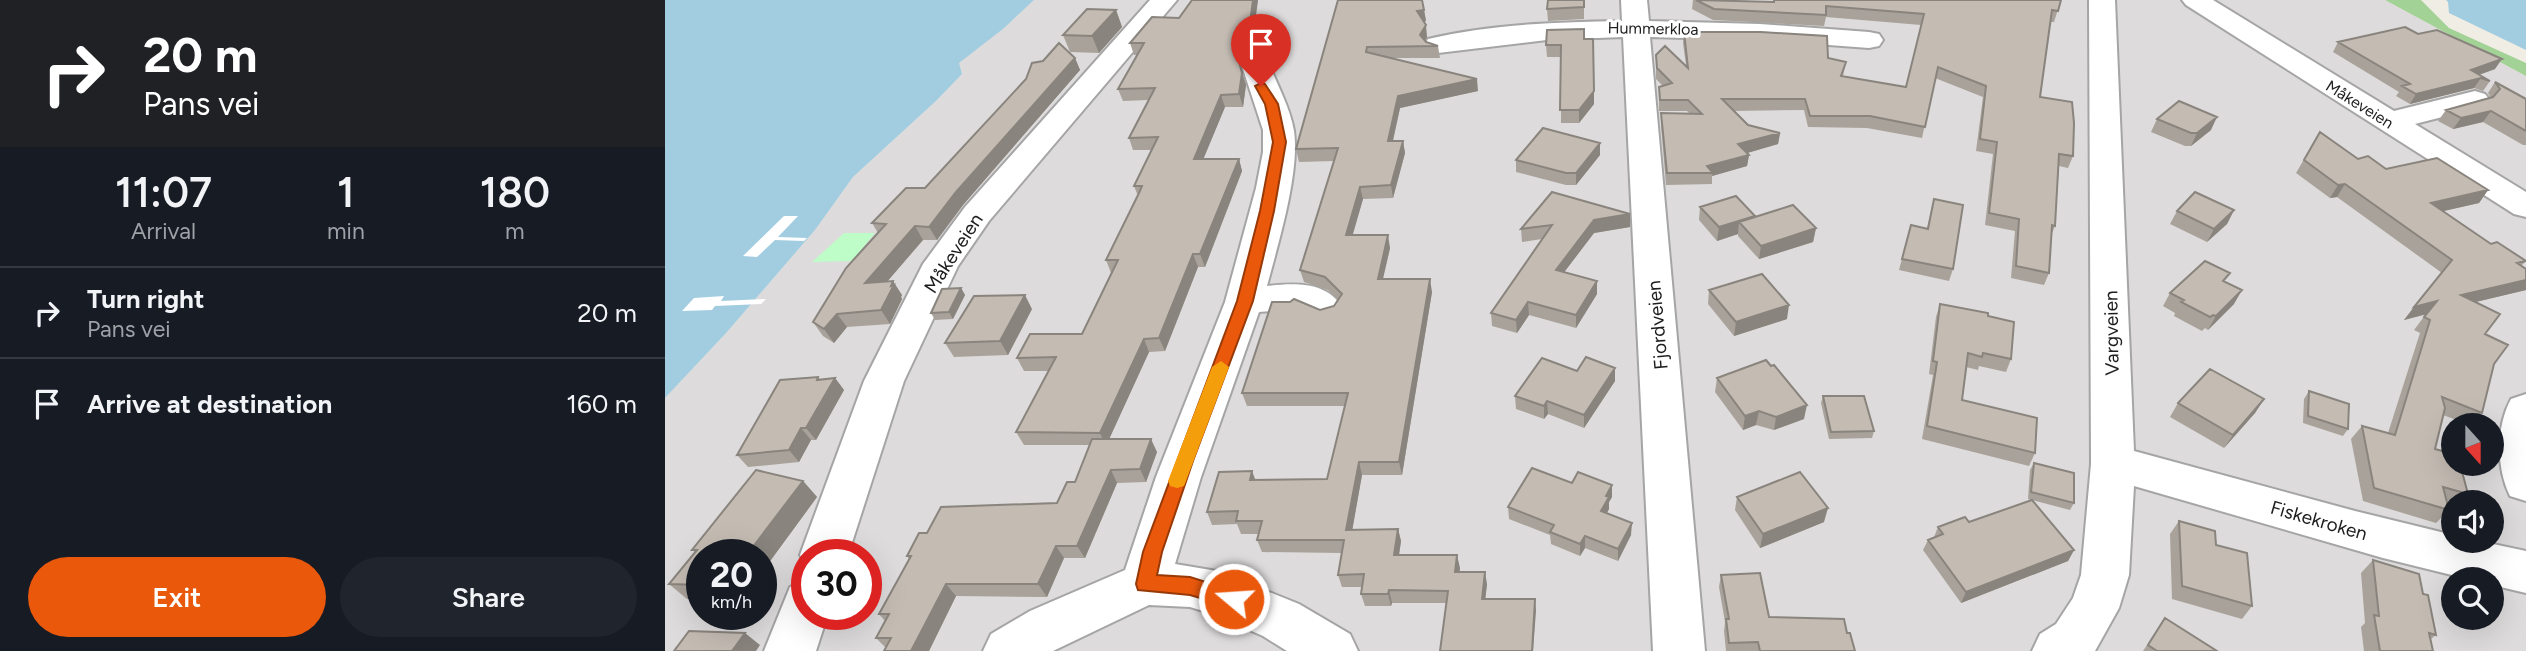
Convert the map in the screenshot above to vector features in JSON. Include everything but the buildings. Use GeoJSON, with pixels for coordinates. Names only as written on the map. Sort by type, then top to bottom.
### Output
{"type":"FeatureCollection","features":[{"type":"Feature","properties":{"kind":"street","name":"Måkeveien"},"geometry":{"type":"LineString","coordinates":[[830,539],[884,381],[941,264],[977,214],[1164,0]]}},
{"type":"Feature","properties":{"kind":"street","name":"Vargveien"},"geometry":{"type":"LineString","coordinates":[[2058,651],[2074,640],[2094,608],[2105,575],[2113,464],[2102,0]]}},
{"type":"Feature","properties":{"kind":"street","name":"Måkeveien"},"geometry":{"type":"LineString","coordinates":[[2195,0],[2526,207]]}},
{"type":"Feature","properties":{"kind":"street","name":"Hummerkloa"},"geometry":{"type":"LineString","coordinates":[[1438,44],[1500,34],[1598,27],[1634,14],[1775,32],[1869,40]]}},
{"type":"Feature","properties":{"kind":"street","name":"Fjordveien"},"geometry":{"type":"LineString","coordinates":[[1634,14],[1679,651]]}},
{"type":"Feature","properties":{"kind":"street"},"geometry":{"type":"LineString","coordinates":[[1146,584],[1153,552],[1184,461],[1245,301],[1267,211],[1279,142],[1272,104],[1261,86],[1254,60]]}},
{"type":"Feature","properties":{"kind":"street"},"geometry":{"type":"LineString","coordinates":[[2389,122],[2475,100]]}},
{"type":"Feature","properties":{"kind":"street"},"geometry":{"type":"LineString","coordinates":[[1245,301],[1306,298],[1319,302],[1323,307]]}},
{"type":"Feature","properties":{"kind":"street"},"geometry":{"type":"LineString","coordinates":[[2526,410],[2521,435],[2526,483]]}},
{"type":"Feature","properties":{"kind":"street","name":"Fiskekroken"},"geometry":{"type":"LineString","coordinates":[[2113,464],[2173,477],[2299,516],[2417,547],[2526,572]]}},
{"type":"Feature","properties":{"kind":"street"},"geometry":{"type":"LineString","coordinates":[[1009,651],[1048,627],[1146,584],[1190,586],[1217,593],[1281,620],[1332,651]]}},
{"type":"Feature","properties":{"kind":"street"},"geometry":{"type":"LineString","coordinates":[[790,651],[797,630]]}},
{"type":"Feature","properties":{"kind":"shaded area"},"geometry":{"type":"Polygon","coordinates":[[[1034,0],[2385,0],[2526,76],[2526,651],[665,651],[665,398],[727,332],[815,230],[853,177],[962,74],[958,63],[1003,29],[1034,0]]]}},
{"type":"Feature","properties":{"kind":"green space"},"geometry":{"type":"Polygon","coordinates":[[[2385,0],[2421,0],[2449,28],[2526,63],[2526,76],[2385,0]]]}},
{"type":"Feature","properties":{"kind":"green space"},"geometry":{"type":"Polygon","coordinates":[[[844,233],[875,233],[852,261],[812,262],[844,233]]]}},
{"type":"Feature","properties":{"kind":"water"},"geometry":{"type":"Polygon","coordinates":[[[665,0],[1034,0],[1003,29],[959,63],[962,74],[853,177],[815,230],[727,332],[665,398],[665,0]]]}},
{"type":"Feature","properties":{"kind":"water"},"geometry":{"type":"Polygon","coordinates":[[[2446,0],[2526,0],[2526,50],[2449,13],[2446,0]]]}},
{"type":"Feature","properties":{"kind":"pier"},"geometry":{"type":"Polygon","coordinates":[[[784,216],[798,216],[778,237],[807,238],[804,241],[775,240],[757,257],[743,256],[784,216]]]}},
{"type":"Feature","properties":{"kind":"pier"},"geometry":{"type":"Polygon","coordinates":[[[724,296],[721,301],[766,299],[761,304],[682,311],[694,298],[724,296]]]}},
{"type":"Feature","properties":{"kind":"slow traffic"},"geometry":{"type":"LineString","coordinates":[[1177,481],[1221,367]]}},
{"type":"Feature","properties":{"kind":"route"},"geometry":{"type":"LineString","coordinates":[[1234,599],[1190,586],[1146,584],[1153,552],[1184,461],[1245,301],[1267,211],[1279,142],[1272,104],[1261,86]]}}]}
